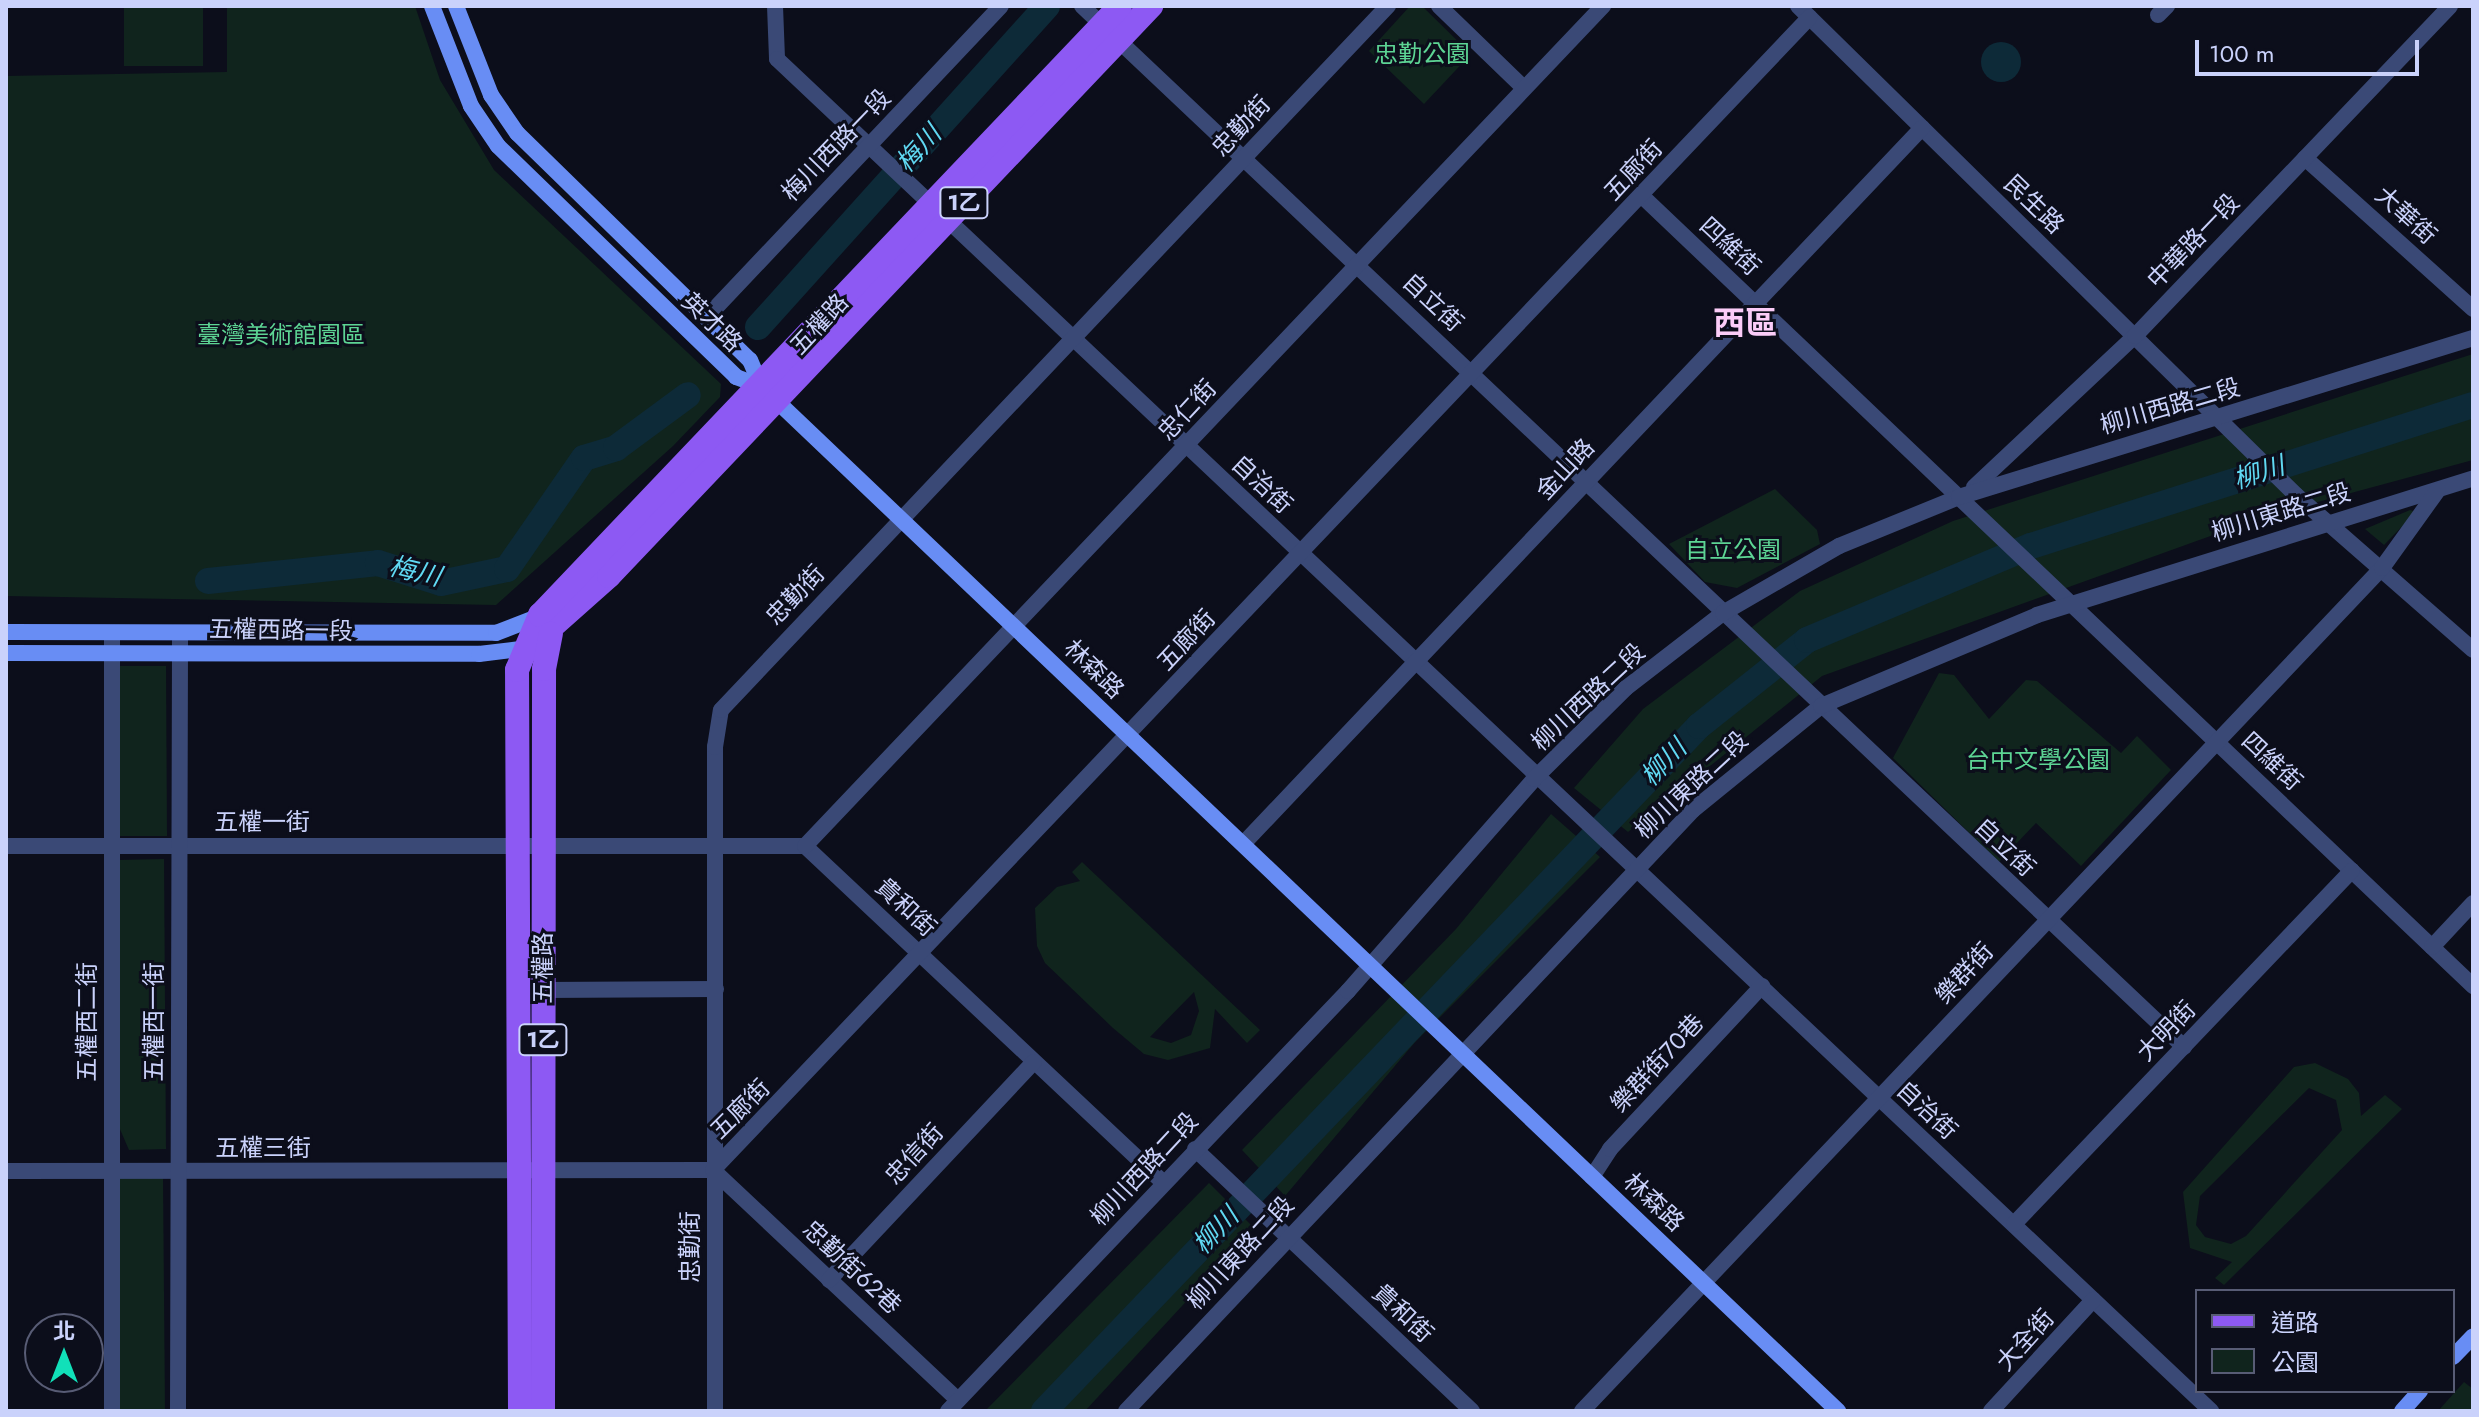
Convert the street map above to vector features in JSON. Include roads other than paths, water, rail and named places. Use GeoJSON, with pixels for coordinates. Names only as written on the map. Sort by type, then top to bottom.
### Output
{"type":"FeatureCollection","features":[{"type":"Feature","properties":{"kind":"main road","name":"英才路"},"geometry":{"type":"LineString","coordinates":[[432,6],[471,106],[498,146],[736,377],[769,393]]}},
{"type":"Feature","properties":{"kind":"main road","name":"英才路"},"geometry":{"type":"LineString","coordinates":[[456,6],[491,95],[517,133],[750,360],[769,393]]}},
{"type":"Feature","properties":{"kind":"main road","name":"五權路"},"geometry":{"type":"LineString","coordinates":[[1110,33],[1120,6]]}},
{"type":"Feature","properties":{"kind":"main road","name":"五權路"},"geometry":{"type":"LineString","coordinates":[[543,1411],[508,652],[528,648],[546,624],[1110,33],[1151,6]]}},
{"type":"Feature","properties":{"kind":"main road","name":"林森路"},"geometry":{"type":"LineString","coordinates":[[769,393],[1838,1411]]}},
{"type":"Feature","properties":{"kind":"main road","name":"五權路"},"geometry":{"type":"LineString","coordinates":[[520,1411],[543,990],[546,624]]}},
{"type":"Feature","properties":{"kind":"main road","name":"五權西路一段"},"geometry":{"type":"LineString","coordinates":[[6,653],[508,652],[546,624]]}},
{"type":"Feature","properties":{"kind":"main road","name":"五權西路一段"},"geometry":{"type":"LineString","coordinates":[[6,632],[180,634],[508,652]]}},
{"type":"Feature","properties":{"kind":"main road"},"geometry":{"type":"LineString","coordinates":[[528,648],[544,669]]}},
{"type":"Feature","properties":{"kind":"main road"},"geometry":{"type":"LineString","coordinates":[[2455,1355],[2473,1336]]}},
{"type":"Feature","properties":{"kind":"main road"},"geometry":{"type":"LineString","coordinates":[[2402,1411],[2418,1393]]}},
{"type":"Feature","properties":{"kind":"street"},"geometry":{"type":"LineString","coordinates":[[775,6],[777,59],[871,143]]}},
{"type":"Feature","properties":{"kind":"street","name":"梅川西路一段"},"geometry":{"type":"LineString","coordinates":[[706,318],[1001,6]]}},
{"type":"Feature","properties":{"kind":"street","name":"自立街"},"geometry":{"type":"LineString","coordinates":[[1082,6],[2184,1047]]}},
{"type":"Feature","properties":{"kind":"street","name":"忠勤街"},"geometry":{"type":"LineString","coordinates":[[715,1411],[715,847],[721,710],[1388,6]]}},
{"type":"Feature","properties":{"kind":"street"},"geometry":{"type":"LineString","coordinates":[[1439,6],[1524,88]]}},
{"type":"Feature","properties":{"kind":"street","name":"忠仁街"},"geometry":{"type":"LineString","coordinates":[[805,846],[1016,628],[1603,6]]}},
{"type":"Feature","properties":{"kind":"street","name":"中華路一段"},"geometry":{"type":"LineString","coordinates":[[1959,497],[2135,336],[2450,6]]}},
{"type":"Feature","properties":{"kind":"street","name":"民生路"},"geometry":{"type":"LineString","coordinates":[[1804,12],[2326,522]]}},
{"type":"Feature","properties":{"kind":"street","name":"五廊街"},"geometry":{"type":"LineString","coordinates":[[531,1172],[713,1170],[922,955],[1642,196],[1804,12]]}},
{"type":"Feature","properties":{"kind":"street","name":"金山路"},"geometry":{"type":"LineString","coordinates":[[1243,844],[1922,128]]}},
{"type":"Feature","properties":{"kind":"street","name":"自治街"},"geometry":{"type":"LineString","coordinates":[[871,143],[1534,779],[1611,843],[2211,1411]]}},
{"type":"Feature","properties":{"kind":"street","name":"大華街"},"geometry":{"type":"LineString","coordinates":[[2305,158],[2473,309]]}},
{"type":"Feature","properties":{"kind":"street","name":"四維街"},"geometry":{"type":"LineString","coordinates":[[1642,196],[2473,986]]}},
{"type":"Feature","properties":{"kind":"street","name":"柳川西路二段"},"geometry":{"type":"LineString","coordinates":[[953,1406],[1369,965],[1534,779],[1626,688],[1723,613],[1839,546],[1959,497],[2473,338]]}},
{"type":"Feature","properties":{"kind":"street","name":"柳川東路二段"},"geometry":{"type":"LineString","coordinates":[[1126,1411],[1462,1052],[1736,769],[1821,706],[1940,650],[2070,604],[2473,478]]}},
{"type":"Feature","properties":{"kind":"street","name":"樂群街"},"geometry":{"type":"LineString","coordinates":[[1582,1411],[2382,568],[2438,490]]}},
{"type":"Feature","properties":{"kind":"street"},"geometry":{"type":"LineString","coordinates":[[2326,522],[2473,650]]}},
{"type":"Feature","properties":{"kind":"street","name":"五權西二街"},"geometry":{"type":"LineString","coordinates":[[112,633],[112,1411]]}},
{"type":"Feature","properties":{"kind":"street","name":"五權西一街"},"geometry":{"type":"LineString","coordinates":[[178,1411],[180,634]]}},
{"type":"Feature","properties":{"kind":"street","name":"五權一街"},"geometry":{"type":"LineString","coordinates":[[6,846],[543,847]]}},
{"type":"Feature","properties":{"kind":"street"},"geometry":{"type":"LineString","coordinates":[[543,847],[805,846]]}},
{"type":"Feature","properties":{"kind":"street","name":"貴和街"},"geometry":{"type":"LineString","coordinates":[[805,846],[1164,1183]]}},
{"type":"Feature","properties":{"kind":"street","name":"大明街"},"geometry":{"type":"LineString","coordinates":[[2014,1224],[2352,870]]}},
{"type":"Feature","properties":{"kind":"street"},"geometry":{"type":"LineString","coordinates":[[2432,947],[2473,903]]}},
{"type":"Feature","properties":{"kind":"street","name":"樂群街70巷"},"geometry":{"type":"LineString","coordinates":[[1592,1177],[1610,1149],[1762,986]]}},
{"type":"Feature","properties":{"kind":"street"},"geometry":{"type":"LineString","coordinates":[[543,990],[716,989]]}},
{"type":"Feature","properties":{"kind":"street","name":"忠信街"},"geometry":{"type":"LineString","coordinates":[[829,1280],[1034,1062]]}},
{"type":"Feature","properties":{"kind":"street","name":"貴和街"},"geometry":{"type":"LineString","coordinates":[[1195,1149],[1472,1411]]}},
{"type":"Feature","properties":{"kind":"street","name":"忠勤街62巷"},"geometry":{"type":"LineString","coordinates":[[713,1170],[829,1280],[953,1406]]}},
{"type":"Feature","properties":{"kind":"street","name":"五權三街"},"geometry":{"type":"LineString","coordinates":[[6,1171],[531,1172]]}},
{"type":"Feature","properties":{"kind":"street","name":"大全街"},"geometry":{"type":"LineString","coordinates":[[1991,1411],[2093,1300]]}},
{"type":"Feature","properties":{"kind":"water"},"geometry":{"type":"Polygon","coordinates":[[[2001,42],[2015,48],[2021,62],[2015,76],[2001,82],[1987,76],[1981,62],[1987,48],[2001,42]]]}},
{"type":"Feature","properties":{"kind":"waterway","name":"梅川"},"geometry":{"type":"LineString","coordinates":[[758,327],[1047,6]]}},
{"type":"Feature","properties":{"kind":"waterway","name":"梅川"},"geometry":{"type":"LineString","coordinates":[[208,581],[378,563],[441,583],[507,569],[584,458],[616,448],[688,395]]}},
{"type":"Feature","properties":{"kind":"waterway","name":"柳川"},"geometry":{"type":"LineString","coordinates":[[1044,1411],[1699,726],[1807,640],[2031,546],[2473,405]]}},
{"type":"Feature","properties":{"kind":"district","name":"西區"},"geometry":{"type":"Point","coordinates":[1745,323]}},
{"type":"Feature","properties":{"kind":"park label","name":"忠勤公園"},"geometry":{"type":"Point","coordinates":[1422,54]}},
{"type":"Feature","properties":{"kind":"park label","name":"臺灣美術館園區"},"geometry":{"type":"Point","coordinates":[281,335]}},
{"type":"Feature","properties":{"kind":"park label","name":"自立公園"},"geometry":{"type":"Point","coordinates":[1733,550]}},
{"type":"Feature","properties":{"kind":"park label","name":"台中文學公園"},"geometry":{"type":"Point","coordinates":[2038,760]}}]}
